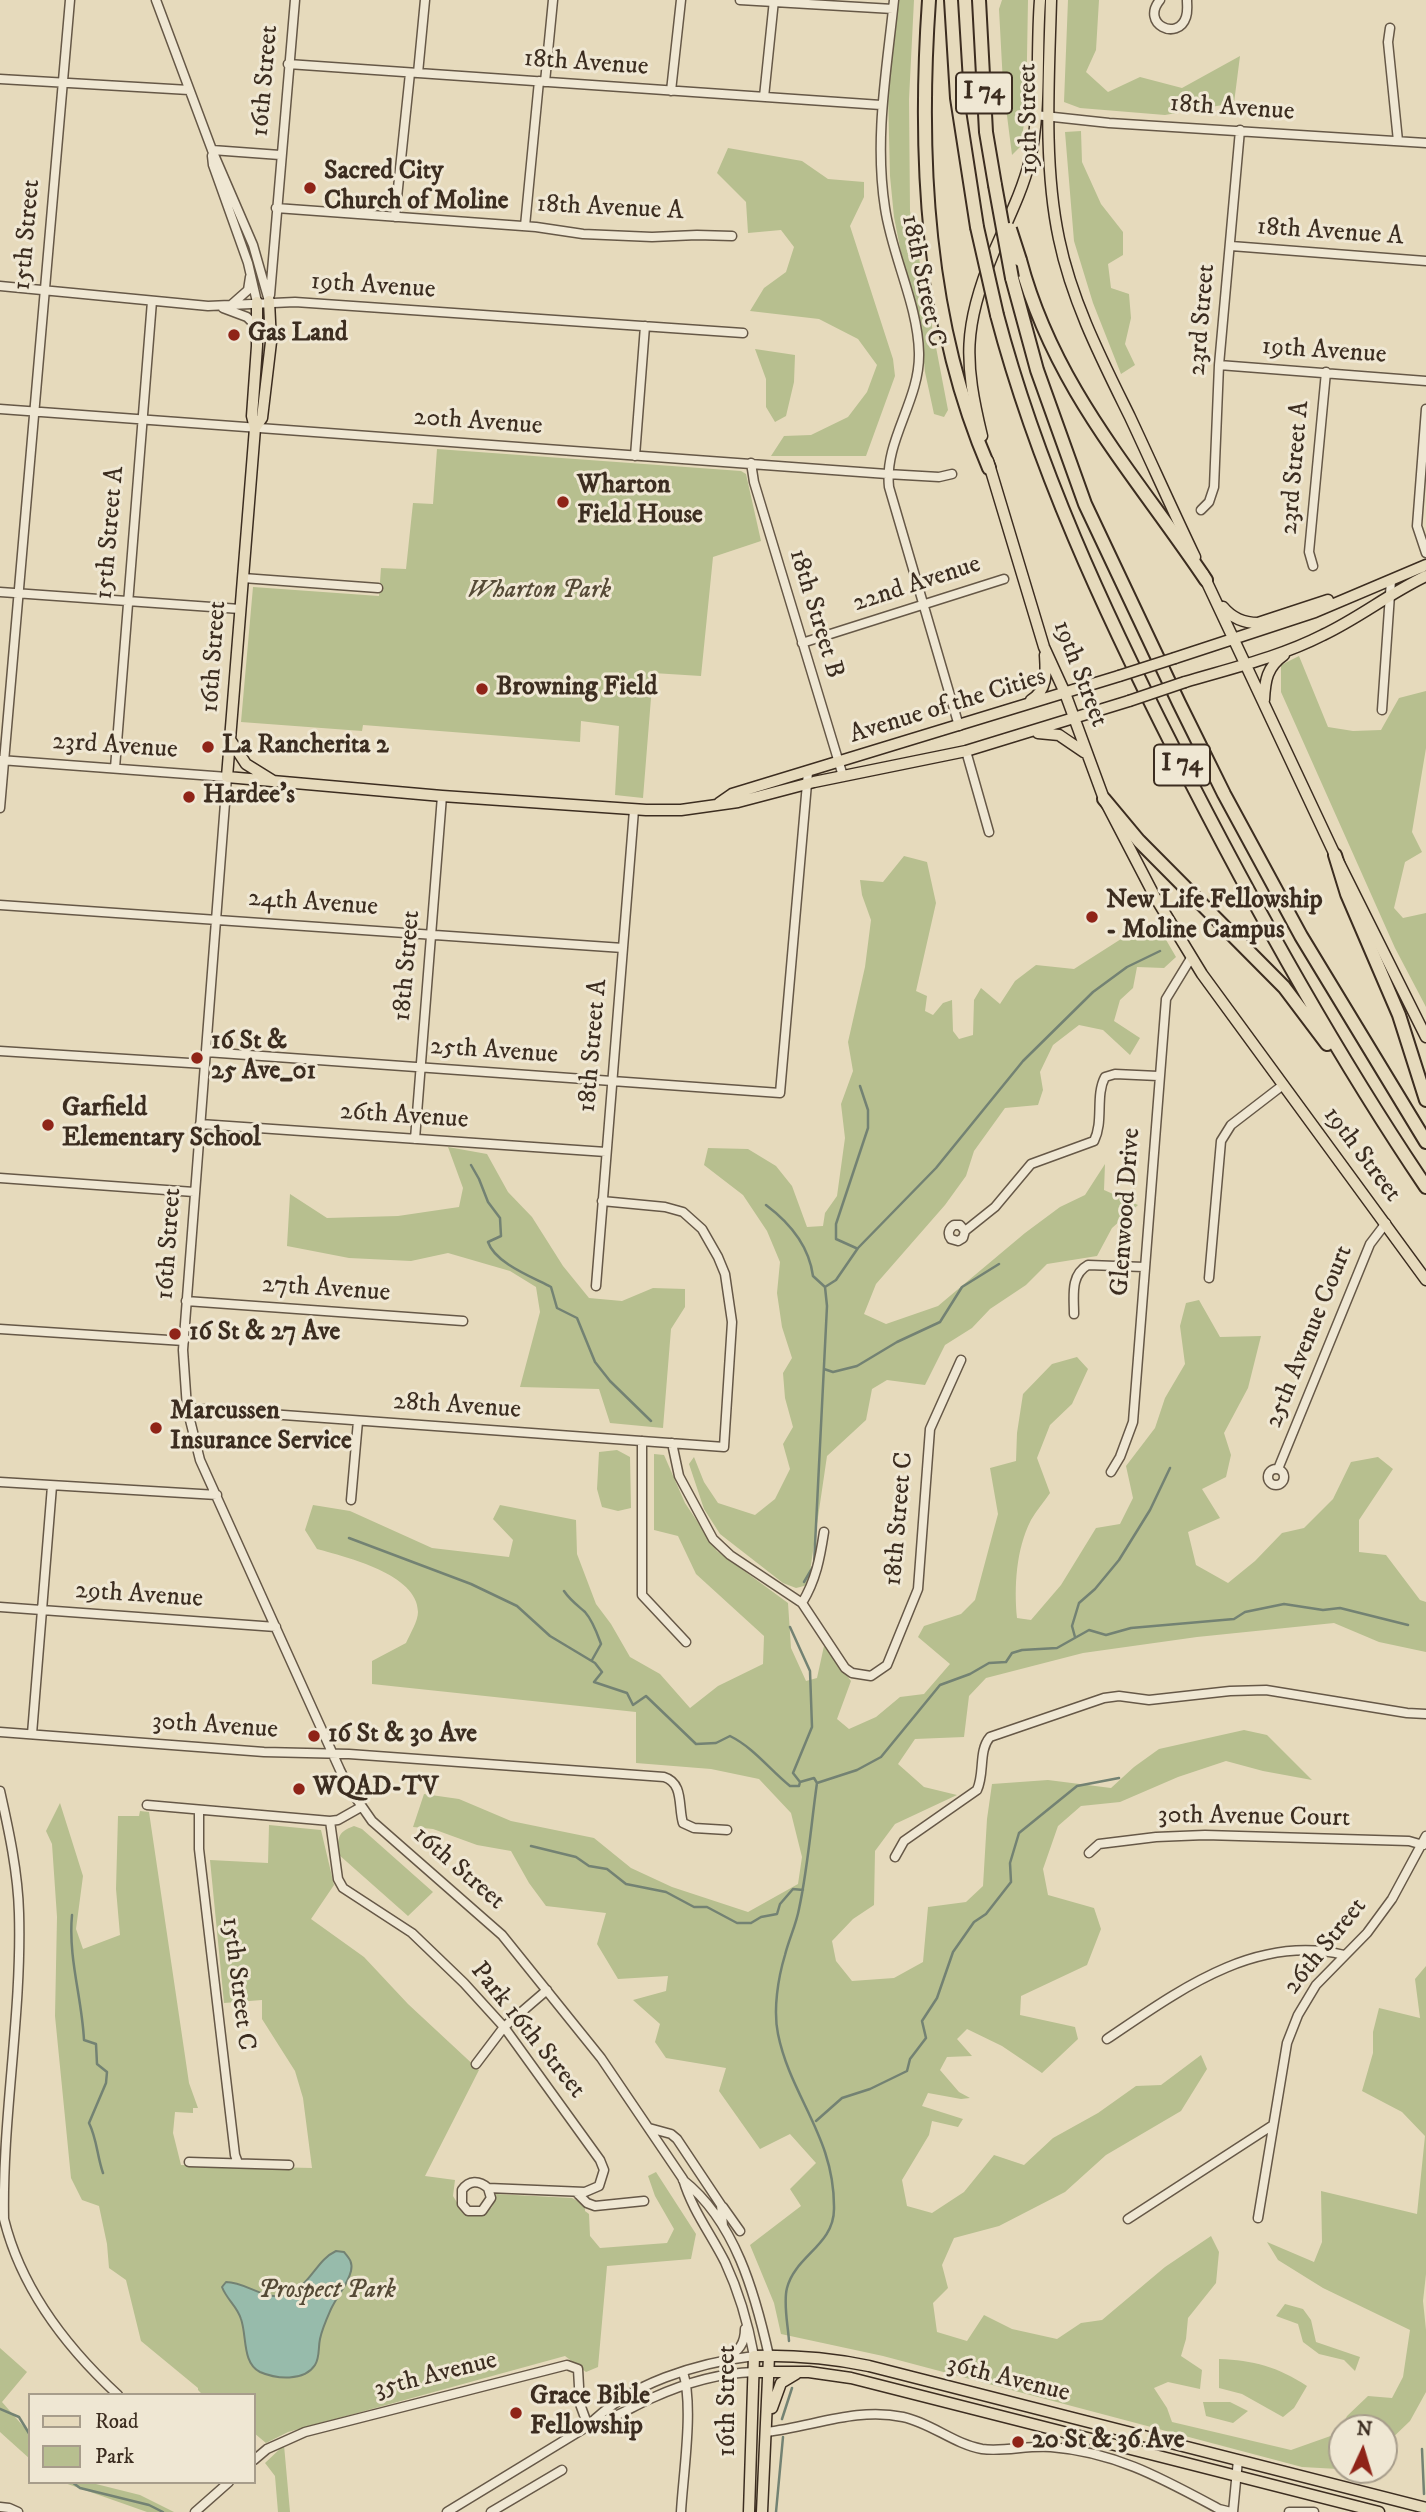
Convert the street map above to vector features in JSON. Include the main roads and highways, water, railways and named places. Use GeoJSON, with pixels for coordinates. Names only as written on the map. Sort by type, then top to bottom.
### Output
{"type":"FeatureCollection","features":[{"type":"Feature","properties":{"kind":"highway"},"geometry":{"type":"LineString","coordinates":[[929,0],[924,105],[928,206],[933,251],[958,373],[973,430],[989,468]]}},
{"type":"Feature","properties":{"kind":"highway","name":"I 74"},"geometry":{"type":"LineString","coordinates":[[951,0],[957,98],[977,227],[997,315],[1021,395],[1055,490],[1156,714],[1271,934],[1368,1098],[1426,1187]]}},
{"type":"Feature","properties":{"kind":"highway","name":"I 74"},"geometry":{"type":"LineString","coordinates":[[979,0],[984,100],[995,185],[1012,278],[1037,370],[1085,504],[1224,794],[1301,936],[1426,1142]]}},
{"type":"Feature","properties":{"kind":"highway"},"geometry":{"type":"LineString","coordinates":[[995,185],[1037,317],[1068,381],[1091,420],[1206,580]]}},
{"type":"Feature","properties":{"kind":"highway"},"geometry":{"type":"LineString","coordinates":[[1104,799],[1146,849],[1284,987],[1368,1098]]}},
{"type":"Feature","properties":{"kind":"highway"},"geometry":{"type":"LineString","coordinates":[[1335,855],[1347,894],[1399,1015],[1426,1100]]}},
{"type":"Feature","properties":{"kind":"main road","name":"19th Street"},"geometry":{"type":"LineString","coordinates":[[1040,0],[1035,115],[1027,171],[978,293],[969,336],[971,394],[989,468],[1044,647],[1065,693],[1104,799],[1159,905],[1191,958],[1426,1280]]}},
{"type":"Feature","properties":{"kind":"main road","name":"19th Street"},"geometry":{"type":"LineString","coordinates":[[1051,0],[1051,181],[1056,226],[1075,296],[1100,355],[1335,855],[1426,1037]]}},
{"type":"Feature","properties":{"kind":"main road","name":"16th Street"},"geometry":{"type":"LineString","coordinates":[[227,778],[255,428],[262,418],[271,342],[269,301]]}},
{"type":"Feature","properties":{"kind":"main road"},"geometry":{"type":"LineString","coordinates":[[255,428],[252,416],[258,328],[257,302]]}},
{"type":"Feature","properties":{"kind":"main road","name":"Avenue of the Cities"},"geometry":{"type":"LineString","coordinates":[[719,803],[732,794],[1065,693],[1315,612],[1426,565]]}},
{"type":"Feature","properties":{"kind":"main road","name":"Avenue of the Cities"},"geometry":{"type":"LineString","coordinates":[[227,778],[634,810],[681,810],[738,802],[807,783],[966,751],[1246,664],[1340,627],[1426,576]]}},
{"type":"Feature","properties":{"kind":"main road"},"geometry":{"type":"LineString","coordinates":[[1212,593],[1229,614],[1247,623],[1258,624],[1391,580]]}},
{"type":"Feature","properties":{"kind":"main road"},"geometry":{"type":"LineString","coordinates":[[1264,700],[1266,674],[1279,658],[1297,646]]}},
{"type":"Feature","properties":{"kind":"main road"},"geometry":{"type":"LineString","coordinates":[[1019,707],[1036,697],[1045,682],[1044,647]]}},
{"type":"Feature","properties":{"kind":"main road"},"geometry":{"type":"LineString","coordinates":[[1030,733],[1059,735],[1087,754]]}},
{"type":"Feature","properties":{"kind":"main road"},"geometry":{"type":"LineString","coordinates":[[230,739],[246,764],[278,784]]}},
{"type":"Feature","properties":{"kind":"main road","name":"16th Street"},"geometry":{"type":"LineString","coordinates":[[749,2512],[754,2356]]}},
{"type":"Feature","properties":{"kind":"main road","name":"36th Avenue"},"geometry":{"type":"LineString","coordinates":[[754,2356],[826,2358],[869,2366],[1424,2507]]}},
{"type":"Feature","properties":{"kind":"main road","name":"16th Street"},"geometry":{"type":"LineString","coordinates":[[762,2512],[769,2356]]}},
{"type":"Feature","properties":{"kind":"main road","name":"36th Avenue"},"geometry":{"type":"LineString","coordinates":[[754,2372],[839,2375],[1379,2512]]}},
{"type":"Feature","properties":{"kind":"main road"},"geometry":{"type":"LineString","coordinates":[[766,2428],[781,2383],[789,2377],[808,2372]]}},
{"type":"Feature","properties":{"kind":"waterway"},"geometry":{"type":"LineString","coordinates":[[804,1582],[814,1565],[827,1306],[825,1287],[836,1280],[858,1248],[936,1168],[1023,1061],[1093,992],[1127,967],[1160,951]]}},
{"type":"Feature","properties":{"kind":"waterway"},"geometry":{"type":"LineString","coordinates":[[856,1248],[836,1239],[836,1224],[868,1128],[868,1110],[860,1086]]}},
{"type":"Feature","properties":{"kind":"waterway"},"geometry":{"type":"LineString","coordinates":[[471,1165],[488,1202],[500,1218],[501,1236],[488,1242],[492,1250],[515,1269],[551,1287],[557,1308],[577,1318],[595,1362],[610,1381],[651,1421]]}},
{"type":"Feature","properties":{"kind":"waterway"},"geometry":{"type":"LineString","coordinates":[[766,1205],[783,1219],[797,1236],[803,1245],[813,1276],[825,1287]]}},
{"type":"Feature","properties":{"kind":"waterway"},"geometry":{"type":"LineString","coordinates":[[824,1369],[833,1372],[857,1366],[897,1342],[940,1322],[962,1287],[999,1264]]}},
{"type":"Feature","properties":{"kind":"waterway"},"geometry":{"type":"LineString","coordinates":[[1075,1637],[1072,1626],[1079,1603],[1095,1589],[1119,1560],[1150,1510],[1170,1468]]}},
{"type":"Feature","properties":{"kind":"waterway"},"geometry":{"type":"LineString","coordinates":[[349,1538],[471,1584],[517,1606],[550,1636],[595,1663],[602,1672],[594,1682],[627,1693],[633,1705],[646,1696],[696,1744],[716,1743],[730,1736],[754,1753],[790,1786],[799,1786],[800,1782]]}},
{"type":"Feature","properties":{"kind":"waterway"},"geometry":{"type":"LineString","coordinates":[[564,1591],[593,1623],[601,1644],[592,1660]]}},
{"type":"Feature","properties":{"kind":"waterway"},"geometry":{"type":"LineString","coordinates":[[817,1783],[857,1770],[881,1757],[940,1685],[970,1674],[989,1663],[1006,1662],[1012,1653],[1057,1648],[1089,1630],[1106,1635],[1131,1628],[1234,1619],[1245,1612],[1284,1604],[1323,1610],[1340,1608],[1408,1625]]}},
{"type":"Feature","properties":{"kind":"waterway"},"geometry":{"type":"LineString","coordinates":[[789,2341],[787,2288],[798,2267],[828,2232],[834,2209],[828,2160],[784,2057],[777,2025],[778,1984],[798,1915],[817,1783],[814,1778],[800,1782],[793,1773],[812,1727],[810,1671],[790,1627]]}},
{"type":"Feature","properties":{"kind":"waterway"},"geometry":{"type":"LineString","coordinates":[[816,2121],[842,2098],[870,2089],[907,2071],[910,2059],[926,2038],[922,2021],[937,1998],[953,1952],[974,1922],[986,1914],[1011,1882],[1010,1863],[1019,1833],[1077,1786],[1119,1778]]}},
{"type":"Feature","properties":{"kind":"waterway"},"geometry":{"type":"LineString","coordinates":[[531,1846],[576,1857],[589,1866],[607,1869],[626,1884],[666,1892],[694,1907],[707,1907],[737,1923],[751,1923],[761,1917],[777,1914],[780,1904],[793,1889],[803,1890]]}},
{"type":"Feature","properties":{"kind":"waterway"},"geometry":{"type":"LineString","coordinates":[[72,1915],[72,1947],[84,2040],[96,2044],[97,2064],[107,2072],[106,2083],[89,2123],[103,2173]]}},
{"type":"Feature","properties":{"kind":"waterway"},"geometry":{"type":"LineString","coordinates":[[782,2419],[792,2388]]}},
{"type":"Feature","properties":{"kind":"waterway"},"geometry":{"type":"LineString","coordinates":[[0,2409],[19,2417],[28,2432]]}},
{"type":"Feature","properties":{"kind":"waterway"},"geometry":{"type":"LineString","coordinates":[[776,2512],[783,2437]]}},
{"type":"Feature","properties":{"kind":"waterway"},"geometry":{"type":"LineString","coordinates":[[1422,2449],[1424,2494]]}},
{"type":"Feature","properties":{"kind":"waterway"},"geometry":{"type":"LineString","coordinates":[[75,2484],[80,2488],[149,2505],[163,2512]]}},
{"type":"Feature","properties":{"kind":"place","name":"Sacred City Church of Moline"},"geometry":{"type":"Point","coordinates":[310,188]}},
{"type":"Feature","properties":{"kind":"place","name":"Gas Land"},"geometry":{"type":"Point","coordinates":[234,335]}},
{"type":"Feature","properties":{"kind":"place","name":"Wharton Field House"},"geometry":{"type":"Point","coordinates":[563,502]}},
{"type":"Feature","properties":{"kind":"place","name":"Browning Field"},"geometry":{"type":"Point","coordinates":[482,689]}},
{"type":"Feature","properties":{"kind":"place","name":"La Rancherita 2"},"geometry":{"type":"Point","coordinates":[208,747]}},
{"type":"Feature","properties":{"kind":"place","name":"Hardee's"},"geometry":{"type":"Point","coordinates":[189,797]}},
{"type":"Feature","properties":{"kind":"place","name":"New Life Fellowship - Moline Campus"},"geometry":{"type":"Point","coordinates":[1092,917]}},
{"type":"Feature","properties":{"kind":"place","name":"16 St & 25 Ave_01"},"geometry":{"type":"Point","coordinates":[197,1058]}},
{"type":"Feature","properties":{"kind":"place","name":"Garfield Elementary School"},"geometry":{"type":"Point","coordinates":[48,1125]}},
{"type":"Feature","properties":{"kind":"place","name":"16 St & 27 Ave"},"geometry":{"type":"Point","coordinates":[175,1334]}},
{"type":"Feature","properties":{"kind":"place","name":"Marcussen Insurance Service"},"geometry":{"type":"Point","coordinates":[156,1428]}},
{"type":"Feature","properties":{"kind":"place","name":"16 St & 30 Ave"},"geometry":{"type":"Point","coordinates":[314,1736]}},
{"type":"Feature","properties":{"kind":"place","name":"WQAD-TV"},"geometry":{"type":"Point","coordinates":[299,1789]}},
{"type":"Feature","properties":{"kind":"place","name":"Grace Bible Fellowship"},"geometry":{"type":"Point","coordinates":[516,2413]}},
{"type":"Feature","properties":{"kind":"place","name":"20 St & 36 Ave"},"geometry":{"type":"Point","coordinates":[1018,2442]}},
{"type":"Feature","properties":{"kind":"park label","name":"Wharton Park"},"geometry":{"type":"Point","coordinates":[539,592]}},
{"type":"Feature","properties":{"kind":"park label","name":"Prospect Park"},"geometry":{"type":"Point","coordinates":[327,2292]}}]}
